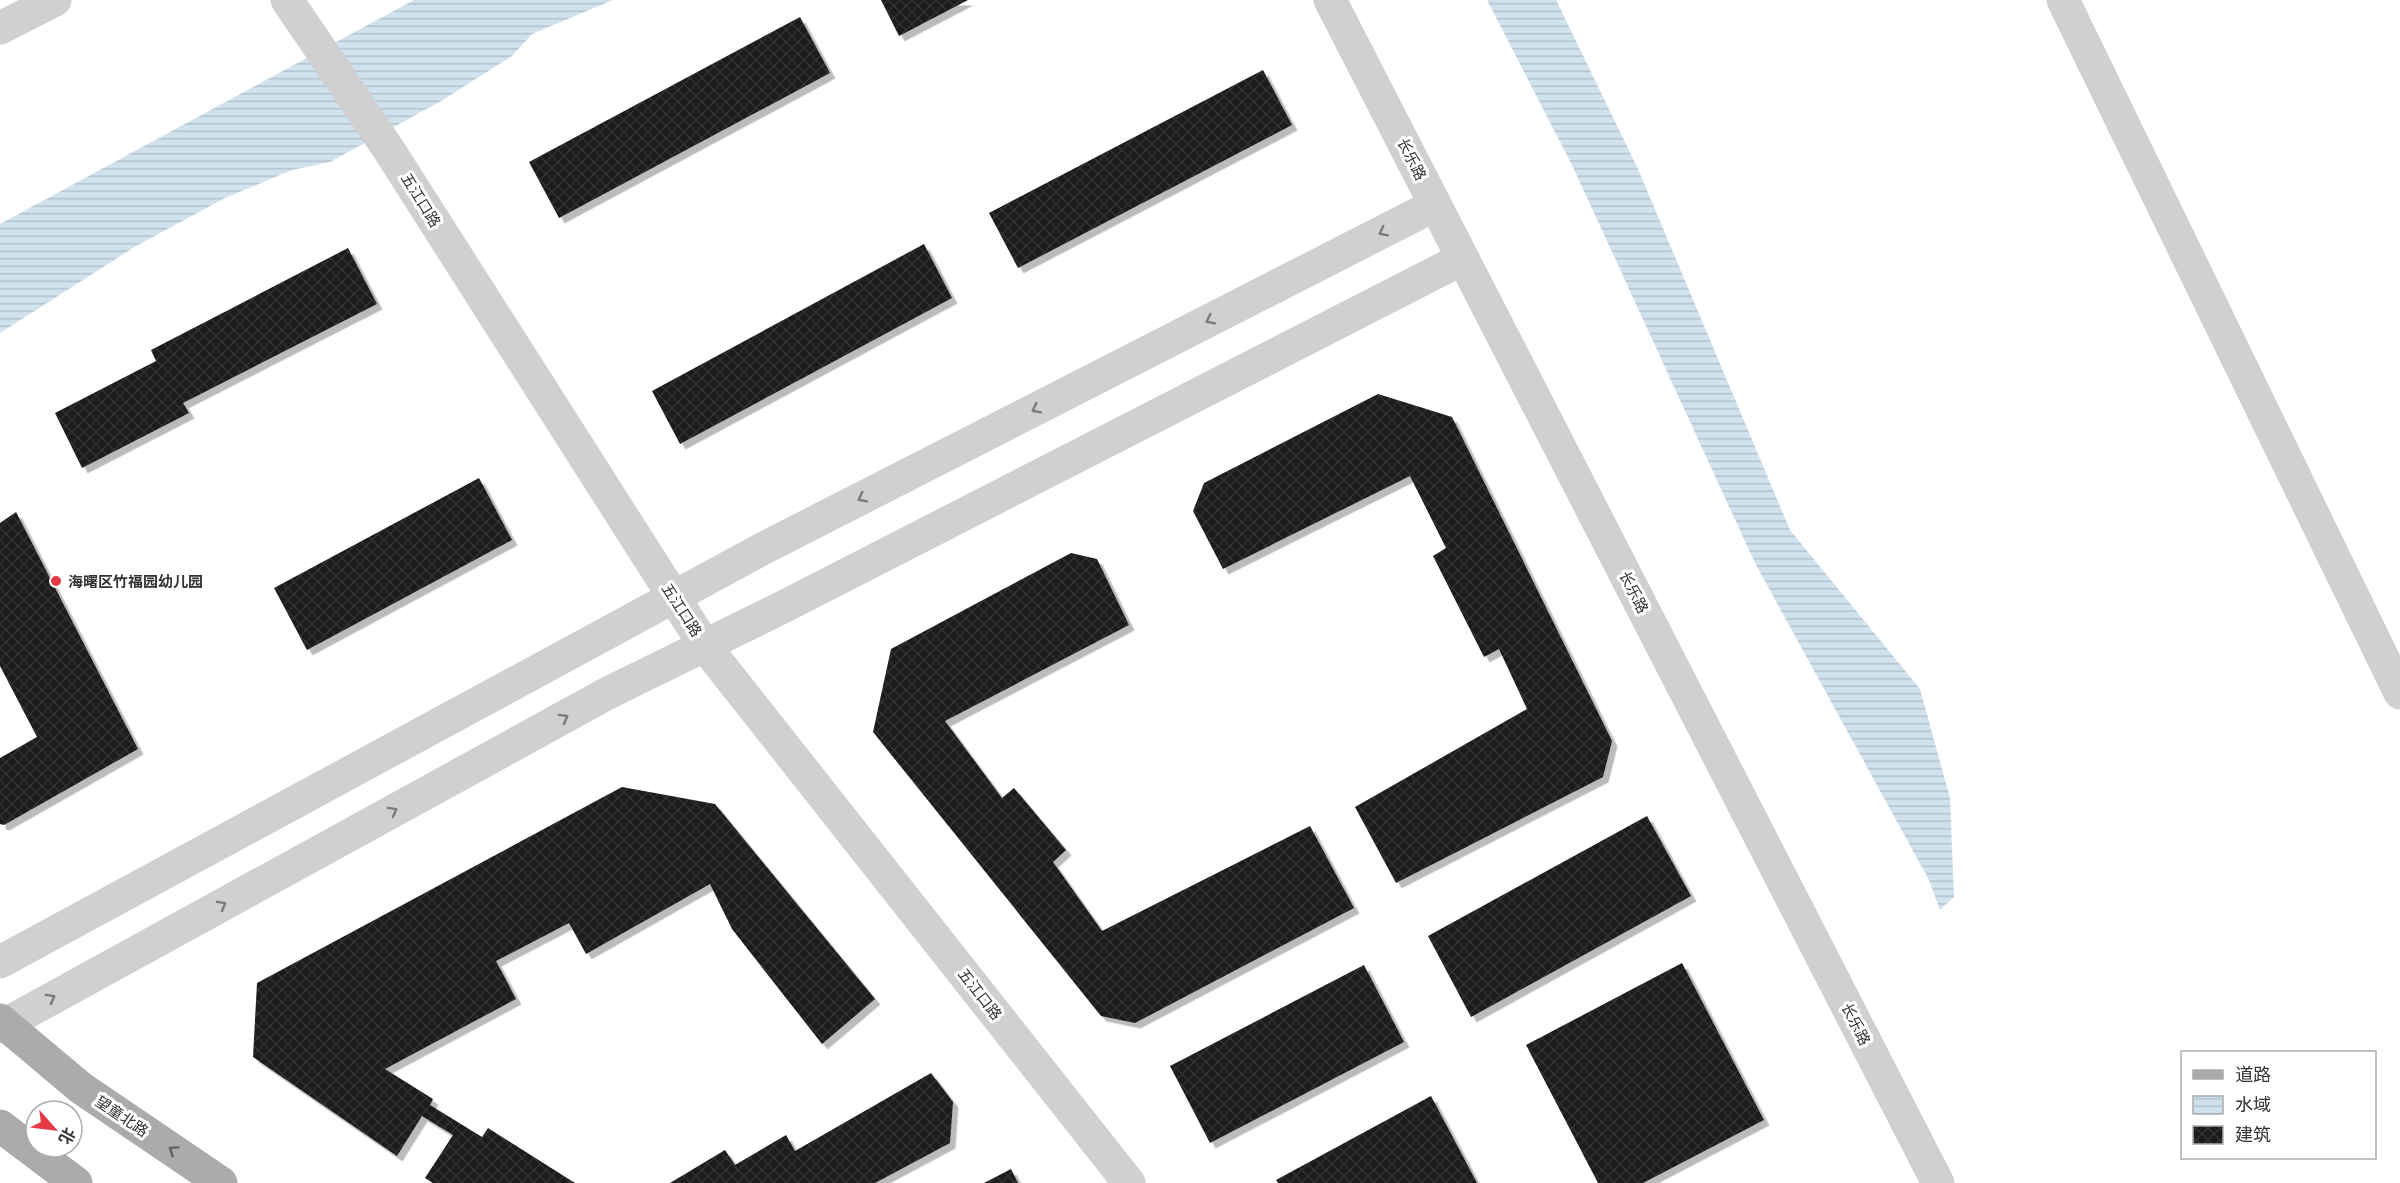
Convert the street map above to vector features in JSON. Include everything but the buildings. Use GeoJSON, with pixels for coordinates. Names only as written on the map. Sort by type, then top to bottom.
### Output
{"type":"FeatureCollection","features":[{"type":"Feature","properties":{"kind":"main road","name":"望童北路"},"geometry":{"type":"LineString","coordinates":[[2,1024],[81,1088],[221,1183]]}},
{"type":"Feature","properties":{"kind":"main road"},"geometry":{"type":"LineString","coordinates":[[0,1126],[76,1183]]}},
{"type":"Feature","properties":{"kind":"street"},"geometry":{"type":"LineString","coordinates":[[0,28],[55,0]]}},
{"type":"Feature","properties":{"kind":"street","name":"长乐路"},"geometry":{"type":"LineString","coordinates":[[1330,0],[1938,1183]]}},
{"type":"Feature","properties":{"kind":"street"},"geometry":{"type":"LineString","coordinates":[[2063,0],[2400,693]]}},
{"type":"Feature","properties":{"kind":"street","name":"五江口路"},"geometry":{"type":"LineString","coordinates":[[289,2],[389,150],[705,646],[1129,1183]]}},
{"type":"Feature","properties":{"kind":"street"},"geometry":{"type":"LineString","coordinates":[[0,962],[764,548],[1436,205]]}},
{"type":"Feature","properties":{"kind":"street"},"geometry":{"type":"LineString","coordinates":[[2,1024],[608,693],[805,597],[1462,259]]}},
{"type":"Feature","properties":{"kind":"water"},"geometry":{"type":"Polygon","coordinates":[[[414,0],[613,0],[532,34],[512,56],[441,101],[330,162],[292,170],[225,198],[136,246],[0,333],[0,224],[414,0]]]}},
{"type":"Feature","properties":{"kind":"water"},"geometry":{"type":"Polygon","coordinates":[[[1487,0],[1556,0],[1638,169],[1790,530],[1920,689],[1950,798],[1954,897],[1940,910],[1929,880],[1755,563],[1572,165],[1487,0]]]}},
{"type":"Feature","properties":{"kind":"place","name":"海曙区竹福园幼儿园"},"geometry":{"type":"Point","coordinates":[56,581]}}]}
